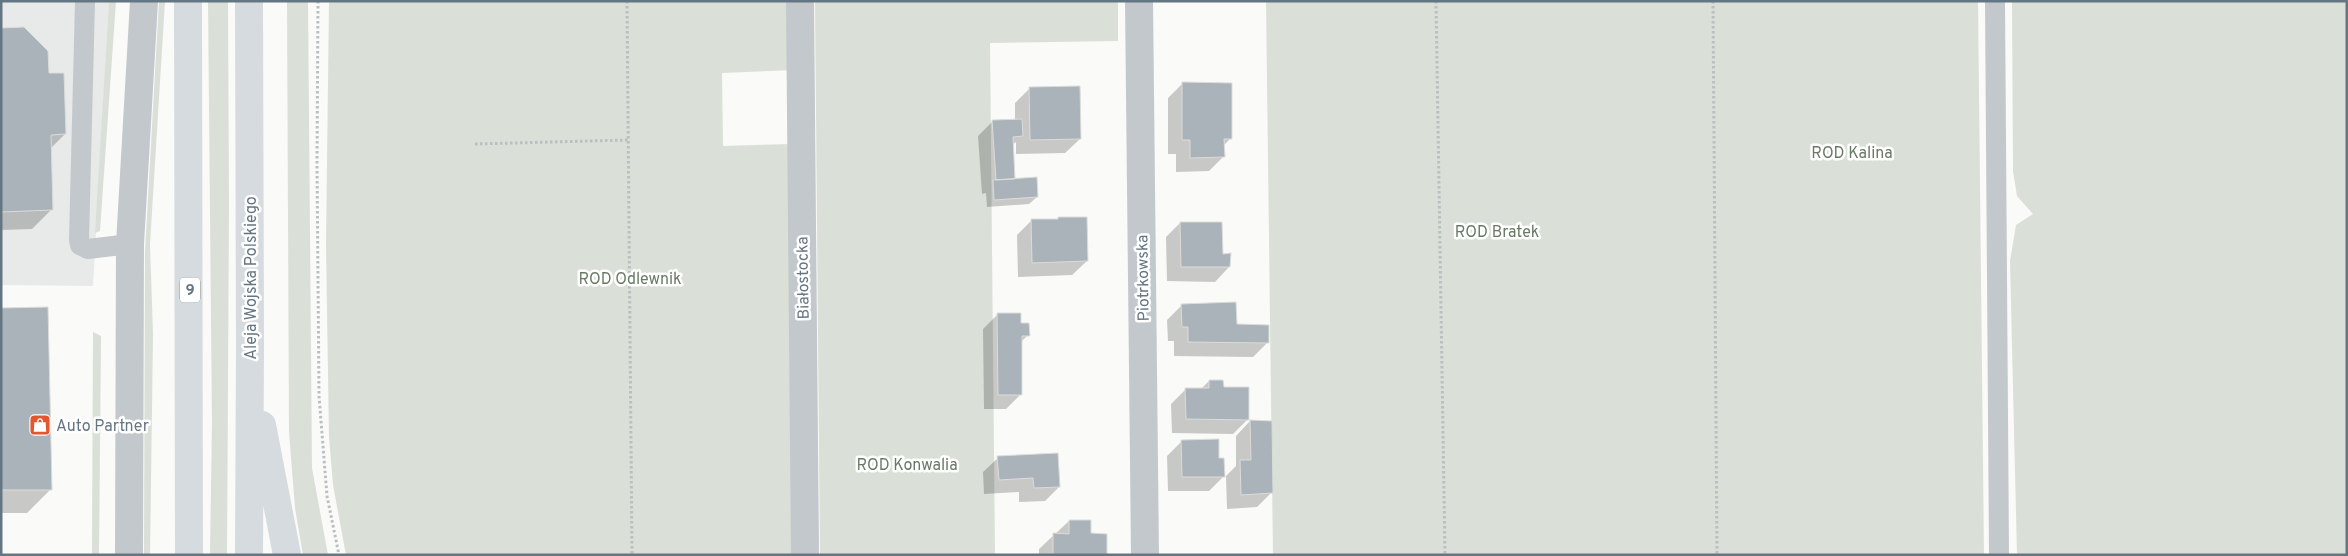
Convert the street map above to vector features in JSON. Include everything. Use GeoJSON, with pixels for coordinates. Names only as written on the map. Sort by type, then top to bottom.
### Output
{"type":"FeatureCollection","features":[{"type":"Feature","properties":{"kind":"main road","name":"9"},"geometry":{"type":"LineString","coordinates":[[188,1],[189,555]]}},
{"type":"Feature","properties":{"kind":"main road","name":"Aleja Wojska Polskiego"},"geometry":{"type":"LineString","coordinates":[[248,555],[250,347],[249,1]]}},
{"type":"Feature","properties":{"kind":"main road"},"geometry":{"type":"LineString","coordinates":[[250,347],[264,436],[287,555]]}},
{"type":"Feature","properties":{"kind":"street"},"geometry":{"type":"LineString","coordinates":[[129,555],[130,244],[144,1]]}},
{"type":"Feature","properties":{"kind":"street","name":"Białostocka"},"geometry":{"type":"LineString","coordinates":[[800,1],[805,555]]}},
{"type":"Feature","properties":{"kind":"street","name":"Piotrkowska"},"geometry":{"type":"LineString","coordinates":[[1139,1],[1145,555]]}},
{"type":"Feature","properties":{"kind":"lane"},"geometry":{"type":"LineString","coordinates":[[84,1],[78,240],[80,245],[88,249],[130,244]]}},
{"type":"Feature","properties":{"kind":"lane"},"geometry":{"type":"LineString","coordinates":[[1995,1],[1999,555]]}},
{"type":"Feature","properties":{"kind":"path"},"geometry":{"type":"LineString","coordinates":[[318,1],[319,396],[327,496],[339,555]]}},
{"type":"Feature","properties":{"kind":"path"},"geometry":{"type":"LineString","coordinates":[[627,1],[632,555]]}},
{"type":"Feature","properties":{"kind":"path"},"geometry":{"type":"LineString","coordinates":[[1436,1],[1445,555]]}},
{"type":"Feature","properties":{"kind":"path"},"geometry":{"type":"LineString","coordinates":[[1713,1],[1717,555]]}},
{"type":"Feature","properties":{"kind":"path"},"geometry":{"type":"LineString","coordinates":[[475,144],[628,140]]}},
{"type":"Feature","properties":{"kind":"shaded area"},"geometry":{"type":"Polygon","coordinates":[[[1,1],[109,1],[93,286],[1,285],[1,1]]]}},
{"type":"Feature","properties":{"kind":"green space"},"geometry":{"type":"Polygon","coordinates":[[[109,1],[116,1],[100,231],[95,233],[109,1]]]}},
{"type":"Feature","properties":{"kind":"green space"},"geometry":{"type":"Polygon","coordinates":[[[159,1],[165,1],[150,244],[153,335],[150,555],[144,555],[145,252],[159,1]]]}},
{"type":"Feature","properties":{"kind":"green space"},"geometry":{"type":"Polygon","coordinates":[[[208,1],[228,1],[227,555],[210,555],[212,423],[208,1]]]}},
{"type":"Feature","properties":{"kind":"green space"},"geometry":{"type":"Polygon","coordinates":[[[287,1],[308,1],[312,468],[328,555],[303,555],[295,508],[289,432],[287,1]]]}},
{"type":"Feature","properties":{"kind":"green space","name":"ROD Odlewnik"},"geometry":{"type":"Polygon","coordinates":[[[329,1],[791,1],[792,70],[722,73],[723,146],[791,144],[791,555],[346,555],[333,485],[329,437],[326,245],[329,1]]]}},
{"type":"Feature","properties":{"kind":"green space","name":"ROD Konwalia"},"geometry":{"type":"Polygon","coordinates":[[[815,1],[1118,1],[1118,41],[990,43],[995,555],[820,555],[815,1]]]}},
{"type":"Feature","properties":{"kind":"green space","name":"ROD Bratek"},"geometry":{"type":"Polygon","coordinates":[[[1266,1],[1978,1],[1984,555],[1273,555],[1266,1]]]}},
{"type":"Feature","properties":{"kind":"green space"},"geometry":{"type":"Polygon","coordinates":[[[2012,1],[2347,1],[2347,555],[2017,555],[2010,261],[2016,225],[2033,214],[2017,196],[2013,171],[2012,1]]]}},
{"type":"Feature","properties":{"kind":"green space"},"geometry":{"type":"Polygon","coordinates":[[[93,332],[101,336],[99,555],[92,555],[93,332]]]}},
{"type":"Feature","properties":{"kind":"building"},"geometry":{"type":"Polygon","coordinates":[[[24,27],[48,51],[49,73],[64,73],[66,134],[51,135],[53,210],[1,212],[1,28],[24,27]]]}},
{"type":"Feature","properties":{"kind":"building"},"geometry":{"type":"Polygon","coordinates":[[[1182,82],[1232,83],[1232,139],[1224,139],[1225,157],[1190,158],[1190,140],[1182,140],[1182,82]]]}},
{"type":"Feature","properties":{"kind":"building"},"geometry":{"type":"Polygon","coordinates":[[[1080,86],[1081,139],[1030,140],[1029,87],[1080,86]]]}},
{"type":"Feature","properties":{"kind":"building"},"geometry":{"type":"Polygon","coordinates":[[[1022,119],[1023,136],[1013,137],[1015,179],[996,180],[992,120],[1022,119]]]}},
{"type":"Feature","properties":{"kind":"building"},"geometry":{"type":"Polygon","coordinates":[[[1037,177],[1038,197],[994,200],[993,180],[1037,177]]]}},
{"type":"Feature","properties":{"kind":"building"},"geometry":{"type":"Polygon","coordinates":[[[1058,217],[1087,217],[1088,261],[1032,263],[1031,219],[1058,219],[1058,217]]]}},
{"type":"Feature","properties":{"kind":"building"},"geometry":{"type":"Polygon","coordinates":[[[1180,222],[1222,222],[1223,254],[1231,253],[1230,267],[1181,267],[1180,222]]]}},
{"type":"Feature","properties":{"kind":"building"},"geometry":{"type":"Polygon","coordinates":[[[1236,302],[1237,324],[1269,325],[1269,343],[1188,342],[1188,327],[1182,327],[1181,304],[1236,302]]]}},
{"type":"Feature","properties":{"kind":"building"},"geometry":{"type":"Polygon","coordinates":[[[48,307],[52,490],[1,490],[1,308],[48,307]]]}},
{"type":"Feature","properties":{"kind":"building"},"geometry":{"type":"Polygon","coordinates":[[[997,313],[1021,313],[1021,323],[1029,323],[1030,336],[1022,336],[1022,395],[998,395],[997,313]]]}},
{"type":"Feature","properties":{"kind":"building"},"geometry":{"type":"Polygon","coordinates":[[[1209,380],[1223,380],[1224,387],[1249,387],[1249,420],[1186,419],[1185,388],[1209,388],[1209,380]]]}},
{"type":"Feature","properties":{"kind":"building"},"geometry":{"type":"Polygon","coordinates":[[[1250,420],[1272,421],[1273,493],[1241,495],[1240,460],[1251,460],[1250,420]]]}},
{"type":"Feature","properties":{"kind":"building"},"geometry":{"type":"Polygon","coordinates":[[[1219,439],[1219,458],[1224,458],[1225,477],[1182,477],[1181,440],[1219,439]]]}},
{"type":"Feature","properties":{"kind":"building"},"geometry":{"type":"Polygon","coordinates":[[[1058,453],[1060,487],[1034,488],[1033,478],[999,480],[997,456],[1058,453]]]}},
{"type":"Feature","properties":{"kind":"building"},"geometry":{"type":"Polygon","coordinates":[[[1069,520],[1091,520],[1091,533],[1107,534],[1107,555],[1053,555],[1053,533],[1069,534],[1069,520]]]}},
{"type":"Feature","properties":{"kind":"place","name":"Auto Partner"},"geometry":{"type":"Point","coordinates":[40,425]}},
{"type":"Feature","properties":{"kind":"park label","name":"ROD Kalina"},"geometry":{"type":"Point","coordinates":[1852,152]}}]}
